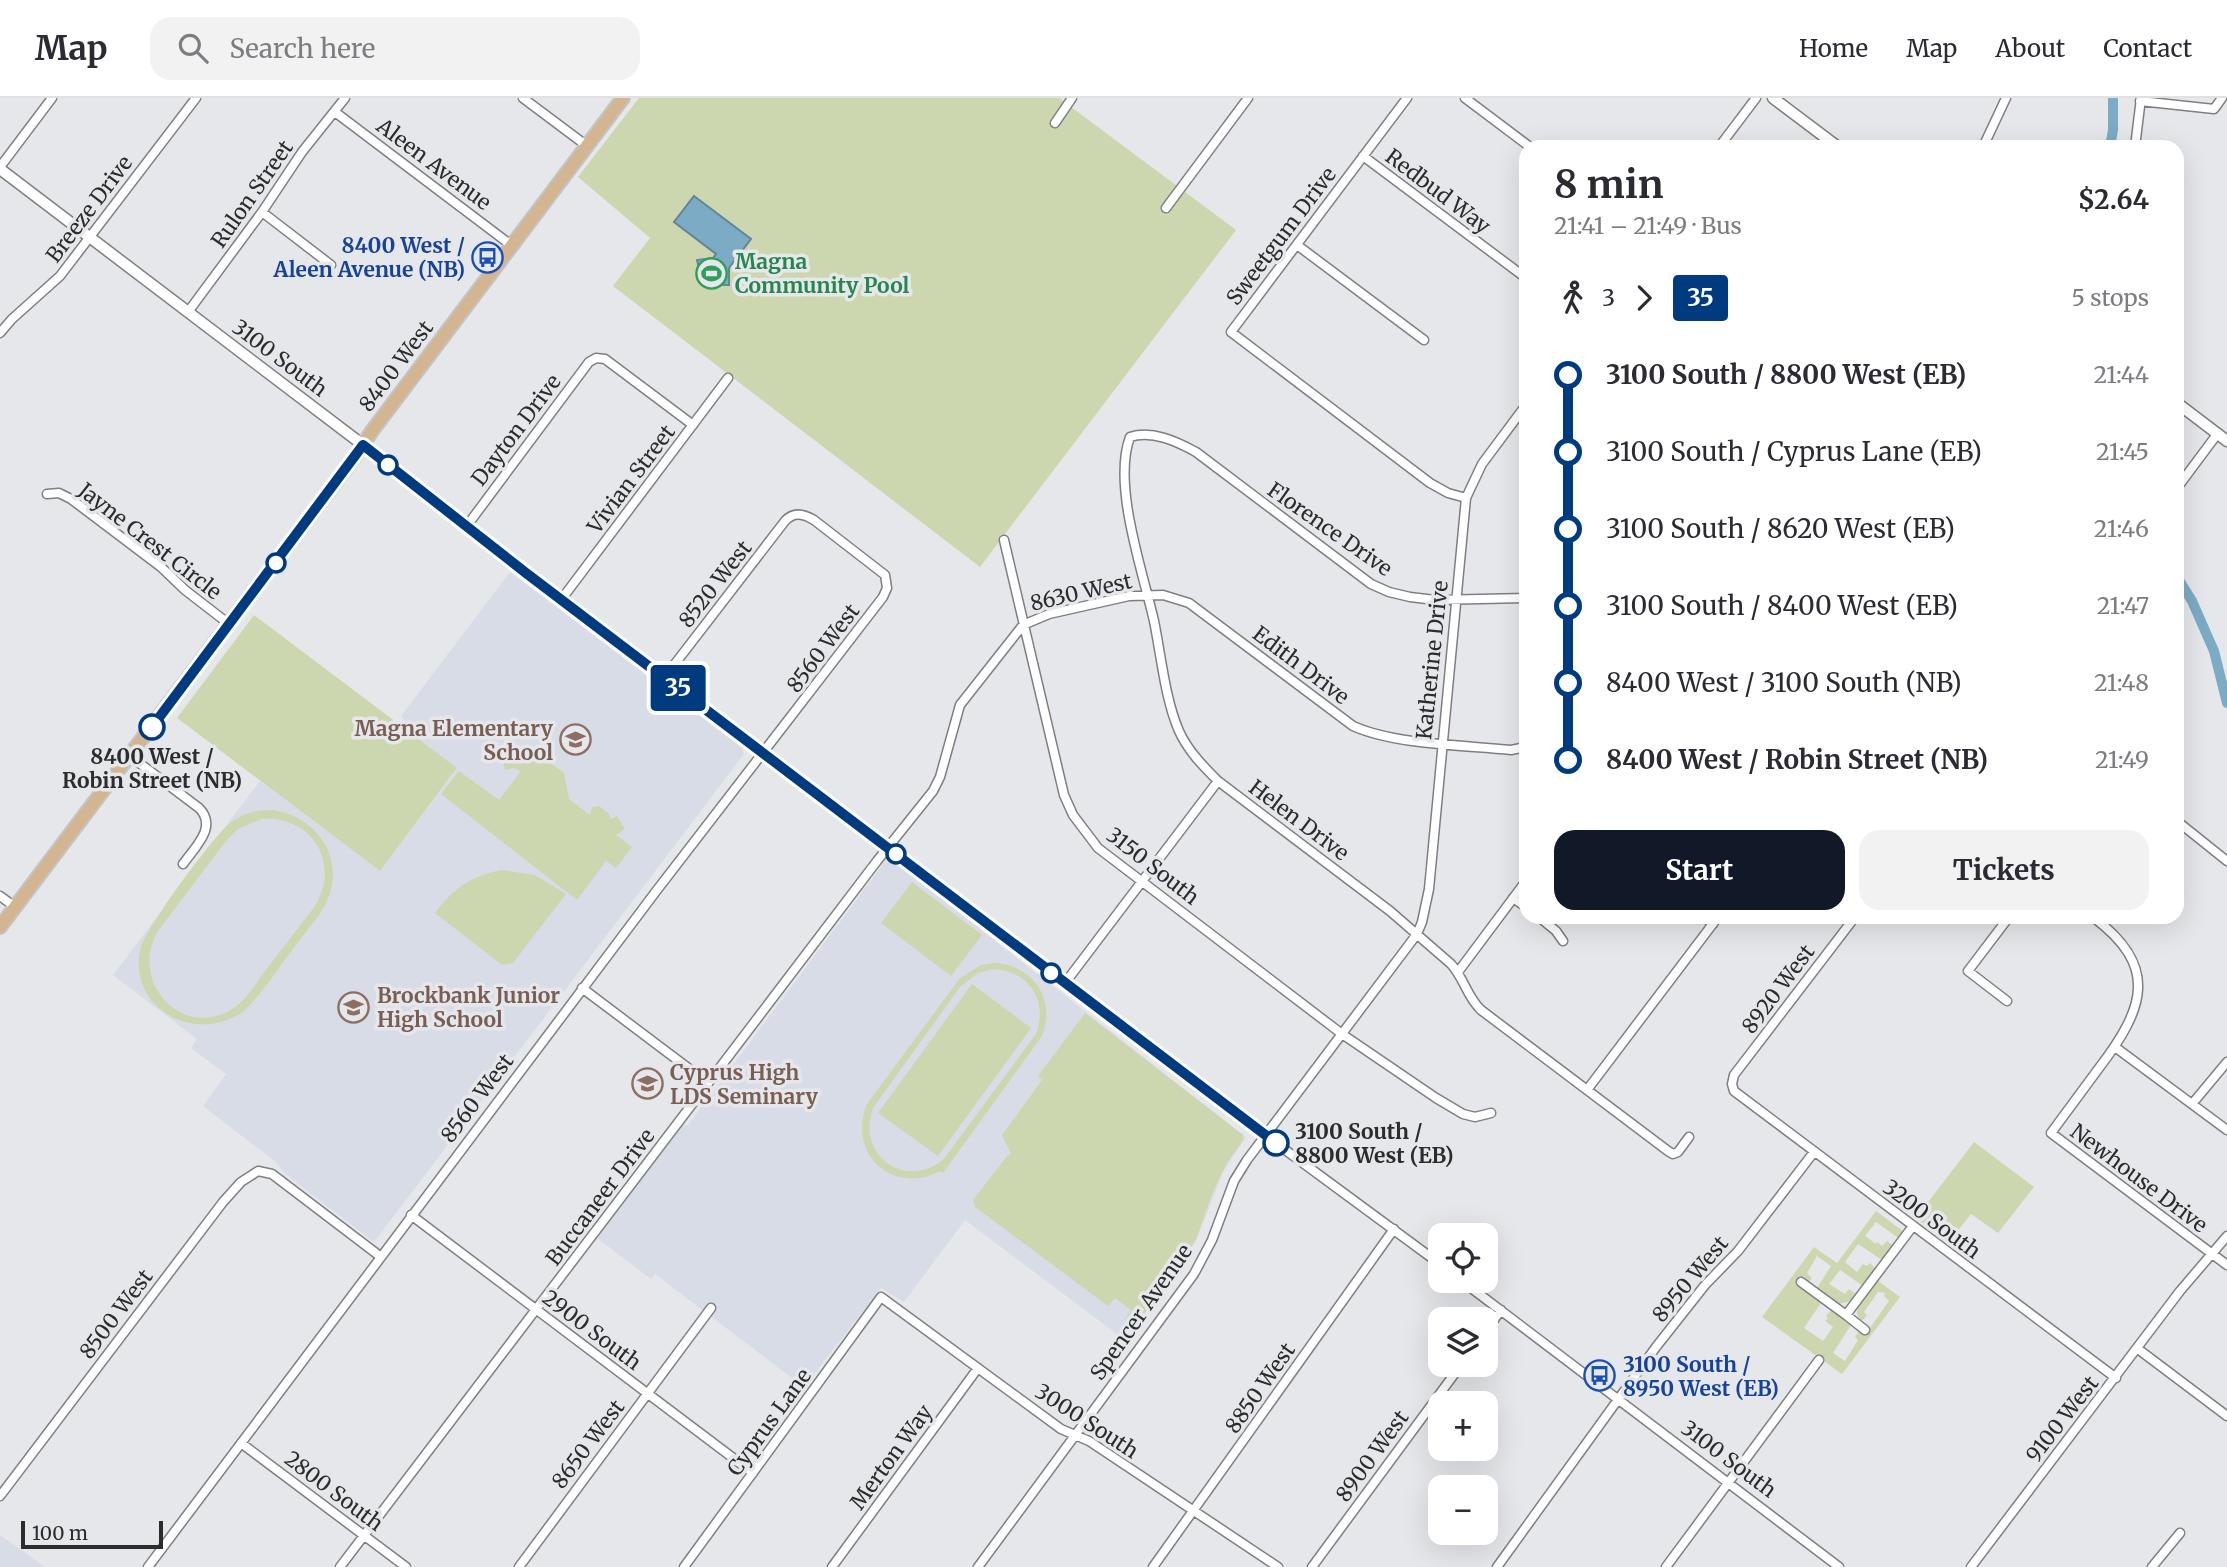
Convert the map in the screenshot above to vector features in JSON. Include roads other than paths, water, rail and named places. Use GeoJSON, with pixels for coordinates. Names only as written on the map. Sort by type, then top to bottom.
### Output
{"type":"FeatureCollection","features":[{"type":"Feature","properties":{"kind":"main road","name":"8400 West"},"geometry":{"type":"LineString","coordinates":[[0,927],[623,98]]}},
{"type":"Feature","properties":{"kind":"street"},"geometry":{"type":"LineString","coordinates":[[0,168],[52,98]]}},
{"type":"Feature","properties":{"kind":"street","name":"Breeze Drive"},"geometry":{"type":"LineString","coordinates":[[0,332],[23,308],[53,285],[196,98]]}},
{"type":"Feature","properties":{"kind":"street","name":"Rulon Street"},"geometry":{"type":"LineString","coordinates":[[188,312],[262,212],[302,152],[345,98]]}},
{"type":"Feature","properties":{"kind":"street"},"geometry":{"type":"LineString","coordinates":[[523,98],[587,146]]}},
{"type":"Feature","properties":{"kind":"street"},"geometry":{"type":"LineString","coordinates":[[1055,123],[1072,98]]}},
{"type":"Feature","properties":{"kind":"street"},"geometry":{"type":"LineString","coordinates":[[1166,208],[1248,98]]}},
{"type":"Feature","properties":{"kind":"street","name":"Sweetgum Drive"},"geometry":{"type":"LineString","coordinates":[[1406,98],[1231,332],[1435,486],[1466,498]]}},
{"type":"Feature","properties":{"kind":"street"},"geometry":{"type":"LineString","coordinates":[[1465,98],[1521,140]]}},
{"type":"Feature","properties":{"kind":"street"},"geometry":{"type":"LineString","coordinates":[[1724,140],[1756,98]]}},
{"type":"Feature","properties":{"kind":"street"},"geometry":{"type":"LineString","coordinates":[[1773,98],[1829,140]]}},
{"type":"Feature","properties":{"kind":"street"},"geometry":{"type":"LineString","coordinates":[[1986,140],[2006,98]]}},
{"type":"Feature","properties":{"kind":"street"},"geometry":{"type":"LineString","coordinates":[[2136,140],[2141,99],[2214,109],[2222,98]]}},
{"type":"Feature","properties":{"kind":"street","name":"Aleen Avenue"},"geometry":{"type":"LineString","coordinates":[[335,112],[511,245]]}},
{"type":"Feature","properties":{"kind":"street","name":"Redbud Way"},"geometry":{"type":"LineString","coordinates":[[1363,156],[1519,273]]}},
{"type":"Feature","properties":{"kind":"street","name":"3100 South"},"geometry":{"type":"LineString","coordinates":[[0,168],[561,600],[1265,1135],[1428,1255]]}},
{"type":"Feature","properties":{"kind":"street"},"geometry":{"type":"LineString","coordinates":[[262,212],[331,265]]}},
{"type":"Feature","properties":{"kind":"street"},"geometry":{"type":"LineString","coordinates":[[1297,245],[1424,340]]}},
{"type":"Feature","properties":{"kind":"street","name":"Dayton Drive"},"geometry":{"type":"LineString","coordinates":[[466,527],[589,362],[596,358],[605,359],[693,425]]}},
{"type":"Feature","properties":{"kind":"street","name":"Vivian Street"},"geometry":{"type":"LineString","coordinates":[[561,600],[728,378]]}},
{"type":"Feature","properties":{"kind":"street"},"geometry":{"type":"LineString","coordinates":[[2184,408],[2227,441]]}},
{"type":"Feature","properties":{"kind":"street","name":"Katherine Drive"},"geometry":{"type":"LineString","coordinates":[[1417,934],[1429,889],[1466,498],[1482,464],[1519,414]]}},
{"type":"Feature","properties":{"kind":"street"},"geometry":{"type":"LineString","coordinates":[[2184,479],[2218,433]]}},
{"type":"Feature","properties":{"kind":"street","name":"Florence Drive"},"geometry":{"type":"LineString","coordinates":[[1130,437],[1141,435],[1168,439],[1196,452],[1371,584],[1389,592],[1410,597],[1456,600],[1519,598]]}},
{"type":"Feature","properties":{"kind":"street","name":"Helen Drive"},"geometry":{"type":"LineString","coordinates":[[1130,437],[1126,460],[1131,532],[1148,595],[1174,717],[1195,758],[1218,781],[1417,934],[1458,972],[1468,993],[1481,1010],[1673,1154],[1678,1152],[1689,1137]]}},
{"type":"Feature","properties":{"kind":"street","name":"Jayne Crest Circle"},"geometry":{"type":"LineString","coordinates":[[47,494],[59,493],[71,499],[229,624]]}},
{"type":"Feature","properties":{"kind":"street","name":"8520 West"},"geometry":{"type":"LineString","coordinates":[[664,678],[785,520],[795,514],[814,520],[883,572],[887,584]]}},
{"type":"Feature","properties":{"kind":"street","name":"3150 South"},"geometry":{"type":"LineString","coordinates":[[1004,540],[1064,795],[1073,815],[1098,848],[1342,1034],[1448,1107],[1475,1117],[1491,1113]]}},
{"type":"Feature","properties":{"kind":"street","name":"8560 West"},"geometry":{"type":"LineString","coordinates":[[148,1567],[582,988],[883,597],[887,584]]}},
{"type":"Feature","properties":{"kind":"street","name":"8630 West"},"geometry":{"type":"LineString","coordinates":[[1023,625],[1049,614],[1129,596],[1148,595]]}},
{"type":"Feature","properties":{"kind":"street","name":"Edith Drive"},"geometry":{"type":"LineString","coordinates":[[1148,595],[1176,597],[1189,603],[1353,726],[1383,737],[1511,750],[1519,748]]}},
{"type":"Feature","properties":{"kind":"street","name":"Buccaneer Drive"},"geometry":{"type":"LineString","coordinates":[[340,1567],[887,848],[903,831],[936,784],[960,705],[1023,625]]}},
{"type":"Feature","properties":{"kind":"street"},"geometry":{"type":"LineString","coordinates":[[130,756],[199,808],[205,816],[207,825],[202,838],[183,864]]}},
{"type":"Feature","properties":{"kind":"street"},"geometry":{"type":"LineString","coordinates":[[1065,983],[1218,781]]}},
{"type":"Feature","properties":{"kind":"street"},"geometry":{"type":"LineString","coordinates":[[2184,827],[2227,861]]}},
{"type":"Feature","properties":{"kind":"street"},"geometry":{"type":"LineString","coordinates":[[1458,972],[1519,890]]}},
{"type":"Feature","properties":{"kind":"street"},"geometry":{"type":"LineString","coordinates":[[0,896],[15,907]]}},
{"type":"Feature","properties":{"kind":"street"},"geometry":{"type":"LineString","coordinates":[[1513,898],[1519,902]]}},
{"type":"Feature","properties":{"kind":"street"},"geometry":{"type":"LineString","coordinates":[[1547,924],[1563,941]]}},
{"type":"Feature","properties":{"kind":"street"},"geometry":{"type":"LineString","coordinates":[[1587,1090],[1713,924]]}},
{"type":"Feature","properties":{"kind":"street","name":"8920 West"},"geometry":{"type":"LineString","coordinates":[[1732,1084],[1740,1068],[1850,924]]}},
{"type":"Feature","properties":{"kind":"street"},"geometry":{"type":"LineString","coordinates":[[2004,924],[1968,971],[2007,1000]]}},
{"type":"Feature","properties":{"kind":"street","name":"Newhouse Drive"},"geometry":{"type":"LineString","coordinates":[[2102,924],[2122,942],[2136,972],[2136,1006],[2116,1047],[2050,1133],[2213,1255]]}},
{"type":"Feature","properties":{"kind":"street","name":"Spencer Avenue"},"geometry":{"type":"LineString","coordinates":[[978,1567],[1194,1273],[1212,1240],[1234,1181],[1265,1135],[1417,934]]}},
{"type":"Feature","properties":{"kind":"street"},"geometry":{"type":"LineString","coordinates":[[582,988],[708,1083]]}},
{"type":"Feature","properties":{"kind":"street"},"geometry":{"type":"LineString","coordinates":[[2116,1047],[2227,1130]]}},
{"type":"Feature","properties":{"kind":"street"},"geometry":{"type":"LineString","coordinates":[[2192,1104],[2227,1062]]}},
{"type":"Feature","properties":{"kind":"street","name":"3200 South"},"geometry":{"type":"LineString","coordinates":[[1732,1084],[1734,1091],[2116,1378]]}},
{"type":"Feature","properties":{"kind":"street","name":"8950 West"},"geometry":{"type":"LineString","coordinates":[[1497,1567],[1690,1302],[1738,1251],[1814,1152]]}},
{"type":"Feature","properties":{"kind":"street","name":"8500 West"},"geometry":{"type":"LineString","coordinates":[[0,1496],[223,1202],[250,1175],[258,1171],[272,1174],[382,1257]]}},
{"type":"Feature","properties":{"kind":"street","name":"2900 South"},"geometry":{"type":"LineString","coordinates":[[411,1215],[753,1473]]}},
{"type":"Feature","properties":{"kind":"street"},"geometry":{"type":"LineString","coordinates":[[1846,1315],[1913,1226]]}},
{"type":"Feature","properties":{"kind":"street","name":"8850 West"},"geometry":{"type":"LineString","coordinates":[[1153,1567],[1394,1229]]}},
{"type":"Feature","properties":{"kind":"street","name":"9100 West"},"geometry":{"type":"LineString","coordinates":[[1971,1567],[2180,1291],[2227,1236]]}},
{"type":"Feature","properties":{"kind":"street"},"geometry":{"type":"LineString","coordinates":[[2213,1255],[2227,1265]]}},
{"type":"Feature","properties":{"kind":"street"},"geometry":{"type":"LineString","coordinates":[[1801,1282],[1865,1330]]}},
{"type":"Feature","properties":{"kind":"street","name":"3100 South"},"geometry":{"type":"LineString","coordinates":[[1478,1293],[1839,1567]]}},
{"type":"Feature","properties":{"kind":"street","name":"3000 South"},"geometry":{"type":"LineString","coordinates":[[881,1297],[1061,1429],[1089,1441],[1279,1567]]}},
{"type":"Feature","properties":{"kind":"street","name":"Cyprus Lane"},"geometry":{"type":"LineString","coordinates":[[684,1567],[881,1297]]}},
{"type":"Feature","properties":{"kind":"street","name":"8650 West"},"geometry":{"type":"LineString","coordinates":[[519,1567],[711,1308]]}},
{"type":"Feature","properties":{"kind":"street"},"geometry":{"type":"LineString","coordinates":[[1498,1314],[1501,1310]]}},
{"type":"Feature","properties":{"kind":"street"},"geometry":{"type":"LineString","coordinates":[[2138,1349],[2227,1416]]}},
{"type":"Feature","properties":{"kind":"street"},"geometry":{"type":"LineString","coordinates":[[1667,1567],[1819,1360]]}},
{"type":"Feature","properties":{"kind":"street","name":"Merton Way"},"geometry":{"type":"LineString","coordinates":[[832,1567],[978,1368]]}},
{"type":"Feature","properties":{"kind":"street","name":"8900 West"},"geometry":{"type":"LineString","coordinates":[[1312,1567],[1452,1377]]}},
{"type":"Feature","properties":{"kind":"street","name":"2800 South"},"geometry":{"type":"LineString","coordinates":[[241,1443],[406,1567]]}},
{"type":"Feature","properties":{"kind":"street"},"geometry":{"type":"LineString","coordinates":[[2152,1567],[2180,1533]]}},
{"type":"Feature","properties":{"kind":"street"},"geometry":{"type":"LineString","coordinates":[[1820,1567],[1827,1558]]}},
{"type":"Feature","properties":{"kind":"water"},"geometry":{"type":"Polygon","coordinates":[[[694,196],[751,239],[729,268],[729,285],[717,284],[704,276],[697,260],[713,258],[716,254],[674,222],[694,196]]]}},
{"type":"Feature","properties":{"kind":"waterway"},"geometry":{"type":"LineString","coordinates":[[2111,140],[2113,98]]}},
{"type":"Feature","properties":{"kind":"waterway"},"geometry":{"type":"LineString","coordinates":[[2184,588],[2214,651],[2227,703]]}},
{"type":"Feature","properties":{"kind":"place","name":"8400 West / Aleen Avenue (NB)"},"geometry":{"type":"Point","coordinates":[488,257]}},
{"type":"Feature","properties":{"kind":"place","name":"Magna Community Pool"},"geometry":{"type":"Point","coordinates":[712,273]}},
{"type":"Feature","properties":{"kind":"place","name":"8400 West / Robin Street (NB)"},"geometry":{"type":"Point","coordinates":[152,727]}},
{"type":"Feature","properties":{"kind":"place","name":"Magna Elementary School"},"geometry":{"type":"Point","coordinates":[576,740]}},
{"type":"Feature","properties":{"kind":"place","name":"Brockbank Junior High School"},"geometry":{"type":"Point","coordinates":[354,1007]}},
{"type":"Feature","properties":{"kind":"place","name":"Cyprus High LDS Seminary"},"geometry":{"type":"Point","coordinates":[647,1084]}},
{"type":"Feature","properties":{"kind":"place","name":"3100 South / 8800 West (EB)"},"geometry":{"type":"Point","coordinates":[1276,1143]}},
{"type":"Feature","properties":{"kind":"place","name":"3100 South / 8950 West (EB)"},"geometry":{"type":"Point","coordinates":[1600,1376]}}]}
